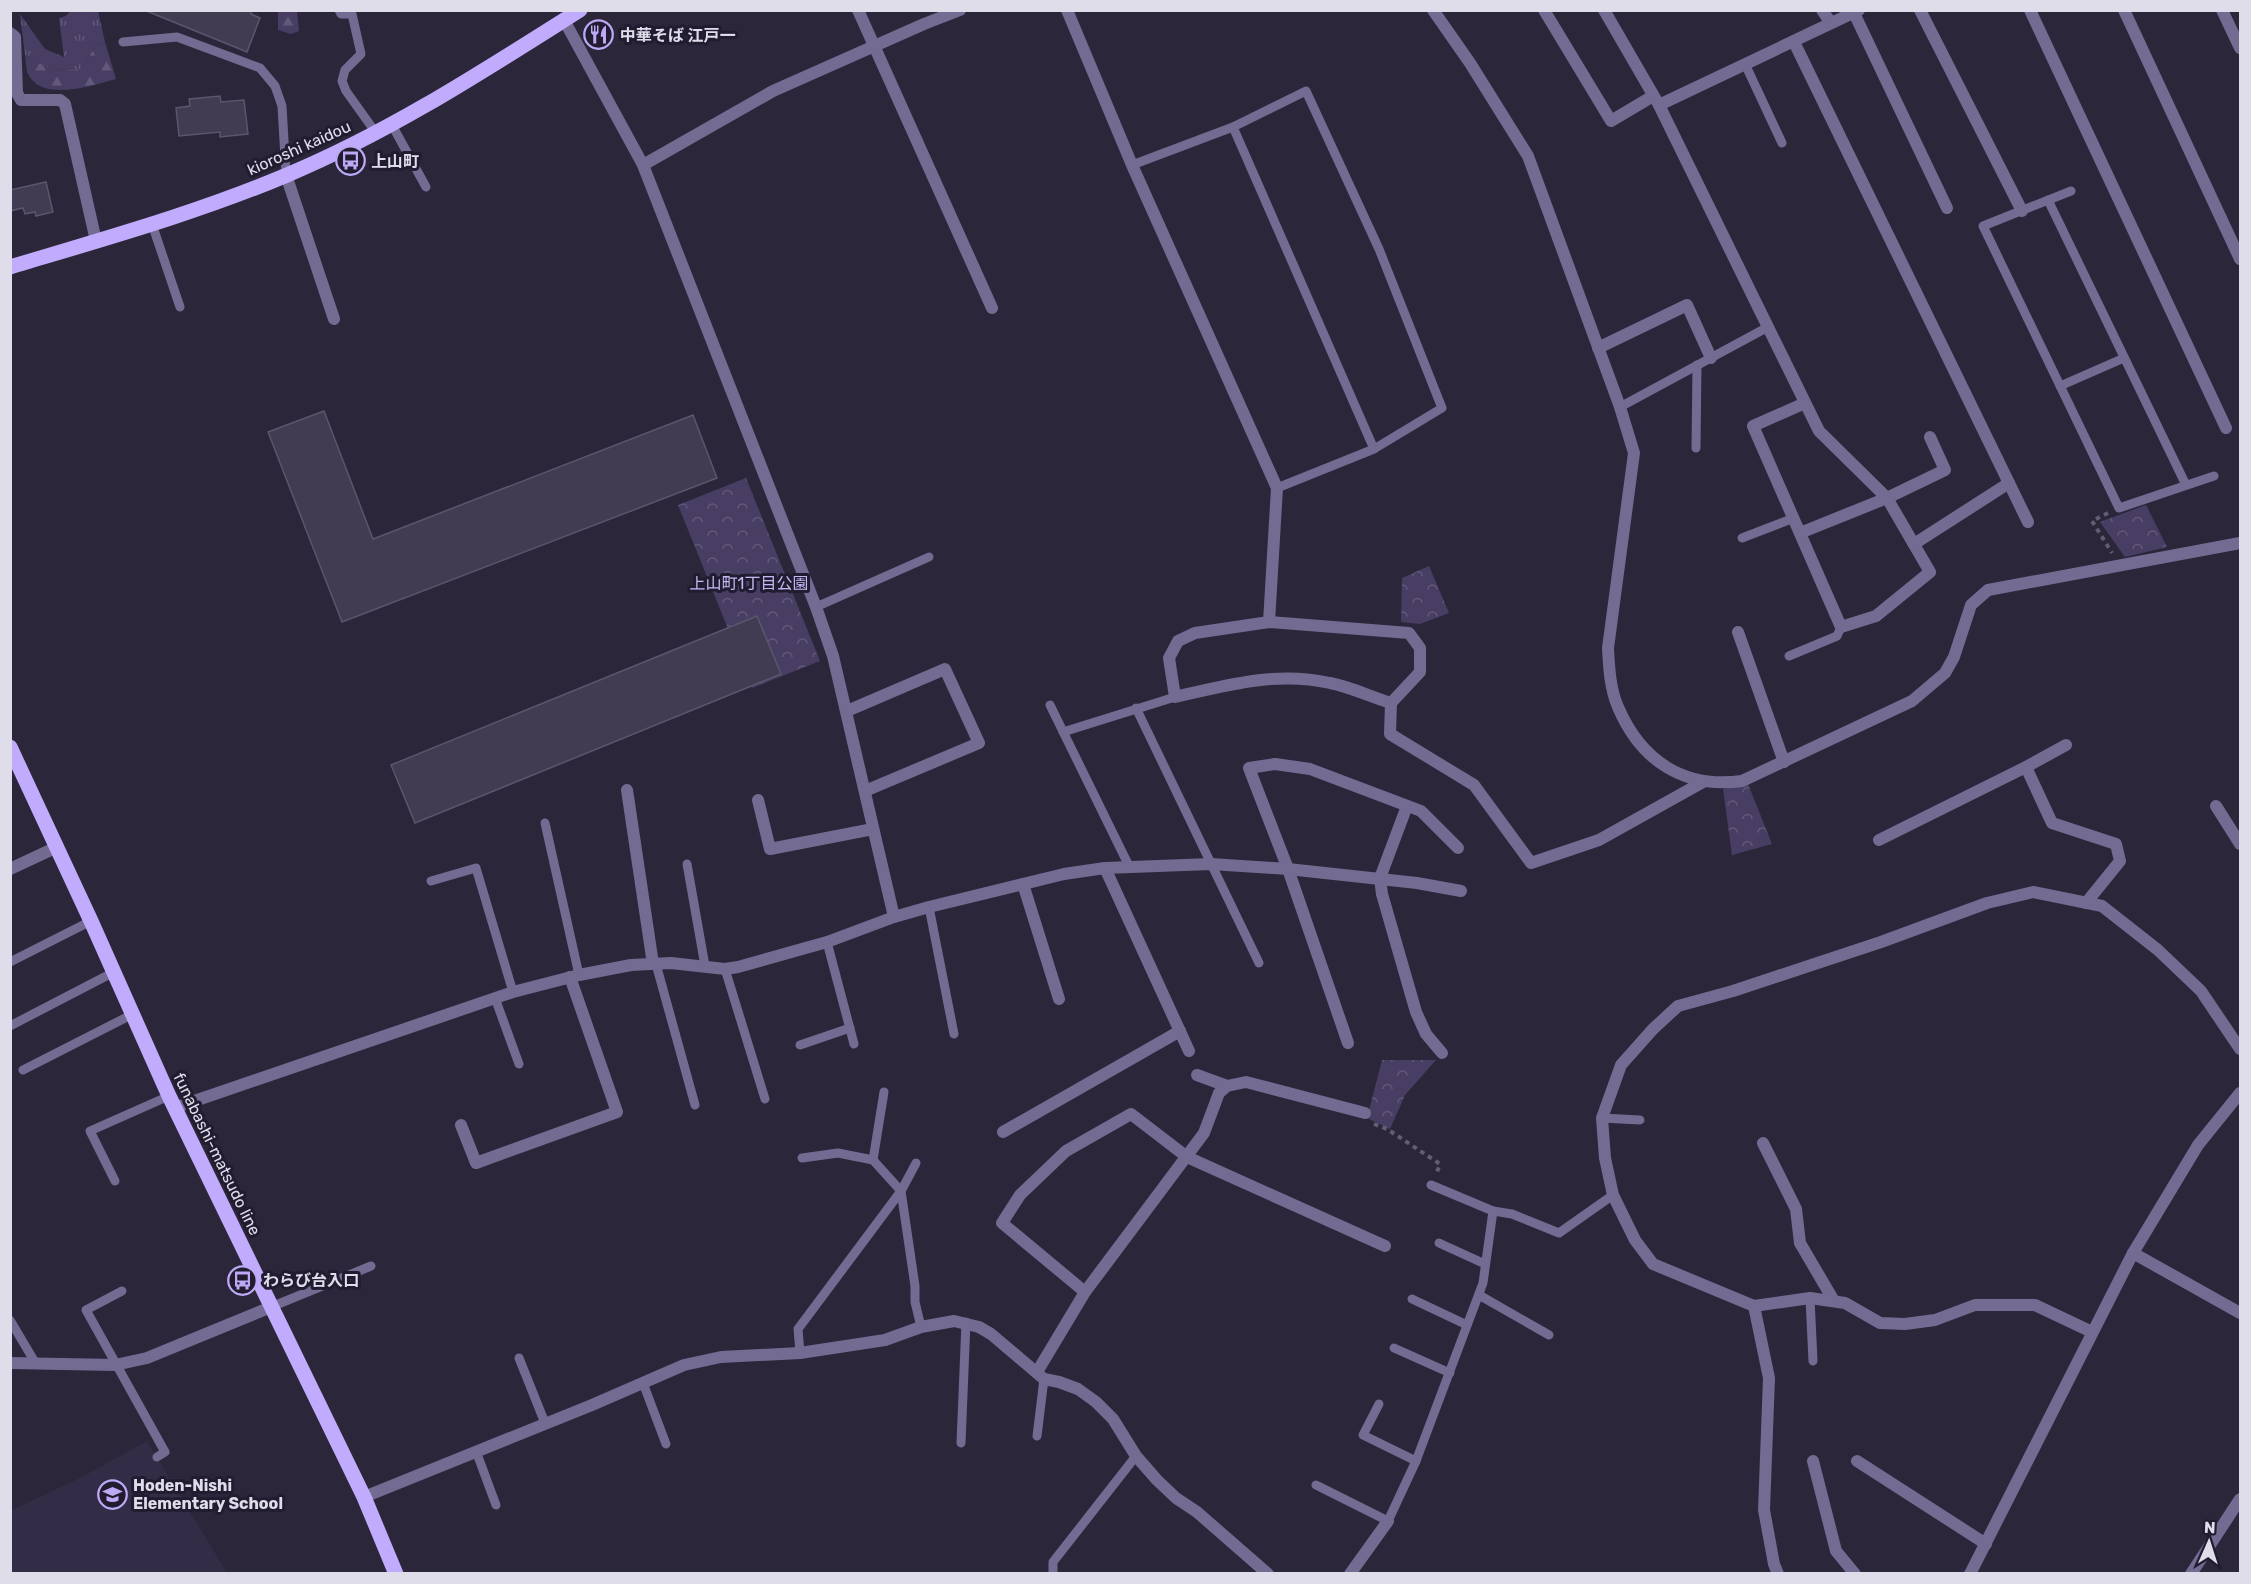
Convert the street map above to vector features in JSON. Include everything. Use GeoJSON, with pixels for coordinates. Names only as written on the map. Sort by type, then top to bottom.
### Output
{"type":"FeatureCollection","features":[{"type":"Feature","properties":{"kind":"main road","name":"kioroshi kaidou"},"geometry":{"type":"LineString","coordinates":[[10,267],[152,224],[286,175],[392,125],[580,10]]}},
{"type":"Feature","properties":{"kind":"main road","name":"funabashi-matsudo line"},"geometry":{"type":"LineString","coordinates":[[10,747],[172,1102],[364,1497],[396,1574]]}},
{"type":"Feature","properties":{"kind":"street"},"geometry":{"type":"LineString","coordinates":[[858,10],[992,308]]}},
{"type":"Feature","properties":{"kind":"street"},"geometry":{"type":"LineString","coordinates":[[644,165],[773,91],[960,10]]}},
{"type":"Feature","properties":{"kind":"street"},"geometry":{"type":"LineString","coordinates":[[1066,10],[1132,165],[1276,488],[1269,622]]}},
{"type":"Feature","properties":{"kind":"street"},"geometry":{"type":"LineString","coordinates":[[1433,10],[1470,63],[1528,156],[1620,407],[1634,453],[1608,648],[1609,669],[1617,706],[1632,733],[1648,754],[1673,771],[1703,782],[1722,784],[1742,781],[1912,701],[1945,673],[1954,657],[1971,605],[1988,590],[2241,543]]}},
{"type":"Feature","properties":{"kind":"street"},"geometry":{"type":"LineString","coordinates":[[1544,10],[1611,121],[1746,66],[1857,12],[1947,207]]}},
{"type":"Feature","properties":{"kind":"street"},"geometry":{"type":"LineString","coordinates":[[1604,10],[1656,101],[1819,431],[1887,498],[1930,572],[1876,616],[1841,627],[1753,426],[1805,403]]}},
{"type":"Feature","properties":{"kind":"street"},"geometry":{"type":"LineString","coordinates":[[1822,10],[1832,23]]}},
{"type":"Feature","properties":{"kind":"street"},"geometry":{"type":"LineString","coordinates":[[1920,10],[2022,211]]}},
{"type":"Feature","properties":{"kind":"street"},"geometry":{"type":"LineString","coordinates":[[2030,10],[2226,428]]}},
{"type":"Feature","properties":{"kind":"street"},"geometry":{"type":"LineString","coordinates":[[2124,10],[2241,259]]}},
{"type":"Feature","properties":{"kind":"street"},"geometry":{"type":"LineString","coordinates":[[2222,10],[2241,48]]}},
{"type":"Feature","properties":{"kind":"street"},"geometry":{"type":"LineString","coordinates":[[564,20],[644,165],[816,607],[833,656],[847,711],[894,917]]}},
{"type":"Feature","properties":{"kind":"street"},"geometry":{"type":"LineString","coordinates":[[10,33],[15,37],[16,93],[21,100],[60,100],[65,104],[96,241]]}},
{"type":"Feature","properties":{"kind":"street"},"geometry":{"type":"LineString","coordinates":[[1794,42],[2028,522]]}},
{"type":"Feature","properties":{"kind":"street"},"geometry":{"type":"LineString","coordinates":[[286,175],[334,319]]}},
{"type":"Feature","properties":{"kind":"street"},"geometry":{"type":"LineString","coordinates":[[1598,348],[1687,305],[1711,358]]}},
{"type":"Feature","properties":{"kind":"street"},"geometry":{"type":"LineString","coordinates":[[1800,533],[1887,498],[1945,470],[1930,437]]}},
{"type":"Feature","properties":{"kind":"street"},"geometry":{"type":"LineString","coordinates":[[1914,544],[2009,483]]}},
{"type":"Feature","properties":{"kind":"street"},"geometry":{"type":"LineString","coordinates":[[1391,704],[1330,683],[1284,678],[1238,682],[1175,698],[1169,657],[1178,641],[1195,633],[1269,622],[1409,633],[1420,648],[1419,672],[1391,704],[1390,734],[1474,785],[1531,863],[1599,840],[1703,782]]}},
{"type":"Feature","properties":{"kind":"street"},"geometry":{"type":"LineString","coordinates":[[1738,632],[1784,762]]}},
{"type":"Feature","properties":{"kind":"street"},"geometry":{"type":"LineString","coordinates":[[847,711],[945,669],[980,744],[865,791]]}},
{"type":"Feature","properties":{"kind":"street"},"geometry":{"type":"LineString","coordinates":[[1879,840],[2066,745]]}},
{"type":"Feature","properties":{"kind":"street"},"geometry":{"type":"LineString","coordinates":[[1348,1042],[1288,868],[1249,768],[1275,764],[1310,769],[1421,811],[1458,848]]}},
{"type":"Feature","properties":{"kind":"street"},"geometry":{"type":"LineString","coordinates":[[2026,767],[2052,823],[2116,844],[2120,861],[2086,903]]}},
{"type":"Feature","properties":{"kind":"street"},"geometry":{"type":"LineString","coordinates":[[627,790],[655,964]]}},
{"type":"Feature","properties":{"kind":"street"},"geometry":{"type":"LineString","coordinates":[[758,800],[770,849],[873,830]]}},
{"type":"Feature","properties":{"kind":"street"},"geometry":{"type":"LineString","coordinates":[[1407,806],[1380,878],[1382,894],[1416,1012],[1426,1034],[1442,1053]]}},
{"type":"Feature","properties":{"kind":"street"},"geometry":{"type":"LineString","coordinates":[[2216,806],[2241,844]]}},
{"type":"Feature","properties":{"kind":"street"},"geometry":{"type":"LineString","coordinates":[[10,869],[57,847]]}},
{"type":"Feature","properties":{"kind":"street"},"geometry":{"type":"LineString","coordinates":[[172,1102],[513,992],[574,976],[631,965],[671,963],[725,969],[827,942],[894,917],[929,907],[1064,874],[1129,866],[1211,864],[1288,868],[1380,878],[1461,891]]}},
{"type":"Feature","properties":{"kind":"street"},"geometry":{"type":"LineString","coordinates":[[1106,868],[1190,1051]]}},
{"type":"Feature","properties":{"kind":"street"},"geometry":{"type":"LineString","coordinates":[[1023,884],[1059,999]]}},
{"type":"Feature","properties":{"kind":"street"},"geometry":{"type":"LineString","coordinates":[[2092,1332],[2035,1305],[1976,1305],[1935,1320],[1905,1324],[1880,1323],[1845,1303],[1810,1298],[1754,1306],[1653,1264],[1635,1240],[1613,1195],[1605,1158],[1602,1118],[1621,1065],[1653,1029],[1678,1006],[1733,991],[1871,945],[1987,903],[2033,892],[2102,906],[2158,950],[2201,991],[2241,1049]]}},
{"type":"Feature","properties":{"kind":"street"},"geometry":{"type":"LineString","coordinates":[[461,1125],[476,1163],[618,1112],[574,976]]}},
{"type":"Feature","properties":{"kind":"street"},"geometry":{"type":"LineString","coordinates":[[1003,1132],[1180,1031]]}},
{"type":"Feature","properties":{"kind":"street"},"geometry":{"type":"LineString","coordinates":[[1197,1075],[1227,1086]]}},
{"type":"Feature","properties":{"kind":"street"},"geometry":{"type":"LineString","coordinates":[[1041,1376],[1085,1292],[1204,1133],[1219,1093],[1227,1086],[1246,1082],[1365,1113]]}},
{"type":"Feature","properties":{"kind":"street"},"geometry":{"type":"LineString","coordinates":[[1970,1574],[2133,1253],[2198,1145],[2241,1093]]}},
{"type":"Feature","properties":{"kind":"street"},"geometry":{"type":"LineString","coordinates":[[1085,1292],[1002,1223],[1020,1196],[1066,1151],[1131,1114],[1187,1157],[1385,1246]]}},
{"type":"Feature","properties":{"kind":"street"},"geometry":{"type":"LineString","coordinates":[[1763,1143],[1796,1209],[1800,1243],[1834,1301]]}},
{"type":"Feature","properties":{"kind":"street"},"geometry":{"type":"LineString","coordinates":[[2133,1253],[2241,1313]]}},
{"type":"Feature","properties":{"kind":"street"},"geometry":{"type":"LineString","coordinates":[[1754,1306],[1769,1378],[1764,1510],[1778,1574]]}},
{"type":"Feature","properties":{"kind":"street"},"geometry":{"type":"LineString","coordinates":[[10,1363],[115,1365],[147,1358],[271,1307]]}},
{"type":"Feature","properties":{"kind":"street"},"geometry":{"type":"LineString","coordinates":[[364,1497],[684,1365],[721,1357],[800,1353],[885,1340],[921,1327],[954,1321],[979,1326],[1041,1376],[1078,1389],[1096,1402],[1113,1419],[1136,1456],[1169,1492],[1197,1512],[1268,1574]]}},
{"type":"Feature","properties":{"kind":"street"},"geometry":{"type":"LineString","coordinates":[[1813,1461],[1836,1551],[1855,1574]]}},
{"type":"Feature","properties":{"kind":"street"},"geometry":{"type":"LineString","coordinates":[[1857,1461],[1986,1544]]}},
{"type":"Feature","properties":{"kind":"street"},"geometry":{"type":"LineString","coordinates":[[2192,1574],[2241,1499]]}},
{"type":"Feature","properties":{"kind":"street"},"geometry":{"type":"LineString","coordinates":[[1350,1574],[1388,1521]]}},
{"type":"Feature","properties":{"kind":"lane"},"geometry":{"type":"LineString","coordinates":[[339,10],[340,14],[352,14],[362,54],[345,70],[342,81],[376,133]]}},
{"type":"Feature","properties":{"kind":"lane"},"geometry":{"type":"LineString","coordinates":[[123,42],[177,38],[260,69],[275,86],[282,106],[286,175]]}},
{"type":"Feature","properties":{"kind":"lane"},"geometry":{"type":"LineString","coordinates":[[1746,66],[1782,142]]}},
{"type":"Feature","properties":{"kind":"lane"},"geometry":{"type":"LineString","coordinates":[[1132,165],[1233,127],[1306,91],[1379,249],[1442,408],[1374,449],[1276,488]]}},
{"type":"Feature","properties":{"kind":"lane"},"geometry":{"type":"LineString","coordinates":[[392,125],[426,187]]}},
{"type":"Feature","properties":{"kind":"lane"},"geometry":{"type":"LineString","coordinates":[[1233,127],[1374,449]]}},
{"type":"Feature","properties":{"kind":"lane"},"geometry":{"type":"LineString","coordinates":[[2071,191],[1983,226],[2119,508],[2214,476]]}},
{"type":"Feature","properties":{"kind":"lane"},"geometry":{"type":"LineString","coordinates":[[2048,200],[2186,485]]}},
{"type":"Feature","properties":{"kind":"lane"},"geometry":{"type":"LineString","coordinates":[[152,224],[180,307]]}},
{"type":"Feature","properties":{"kind":"lane"},"geometry":{"type":"LineString","coordinates":[[1620,407],[1768,327]]}},
{"type":"Feature","properties":{"kind":"lane"},"geometry":{"type":"LineString","coordinates":[[2060,386],[2124,358]]}},
{"type":"Feature","properties":{"kind":"lane"},"geometry":{"type":"LineString","coordinates":[[1696,448],[1697,365]]}},
{"type":"Feature","properties":{"kind":"lane"},"geometry":{"type":"LineString","coordinates":[[1742,538],[1794,518]]}},
{"type":"Feature","properties":{"kind":"lane"},"geometry":{"type":"LineString","coordinates":[[816,607],[930,557]]}},
{"type":"Feature","properties":{"kind":"lane"},"geometry":{"type":"LineString","coordinates":[[1789,656],[1837,636],[1841,627]]}},
{"type":"Feature","properties":{"kind":"lane"},"geometry":{"type":"LineString","coordinates":[[1063,732],[1175,698]]}},
{"type":"Feature","properties":{"kind":"lane"},"geometry":{"type":"LineString","coordinates":[[1050,705],[1129,866]]}},
{"type":"Feature","properties":{"kind":"lane"},"geometry":{"type":"LineString","coordinates":[[1136,708],[1259,963]]}},
{"type":"Feature","properties":{"kind":"lane"},"geometry":{"type":"LineString","coordinates":[[545,823],[574,976]]}},
{"type":"Feature","properties":{"kind":"lane"},"geometry":{"type":"LineString","coordinates":[[687,864],[705,966]]}},
{"type":"Feature","properties":{"kind":"lane"},"geometry":{"type":"LineString","coordinates":[[431,880],[476,868],[513,992]]}},
{"type":"Feature","properties":{"kind":"lane"},"geometry":{"type":"LineString","coordinates":[[929,907],[954,1034]]}},
{"type":"Feature","properties":{"kind":"lane"},"geometry":{"type":"LineString","coordinates":[[10,962],[91,921]]}},
{"type":"Feature","properties":{"kind":"lane"},"geometry":{"type":"LineString","coordinates":[[827,942],[854,1044]]}},
{"type":"Feature","properties":{"kind":"lane"},"geometry":{"type":"LineString","coordinates":[[655,964],[695,1105]]}},
{"type":"Feature","properties":{"kind":"lane"},"geometry":{"type":"LineString","coordinates":[[725,969],[765,1099]]}},
{"type":"Feature","properties":{"kind":"lane"},"geometry":{"type":"LineString","coordinates":[[10,1026],[114,972]]}},
{"type":"Feature","properties":{"kind":"lane"},"geometry":{"type":"LineString","coordinates":[[495,998],[519,1064]]}},
{"type":"Feature","properties":{"kind":"lane"},"geometry":{"type":"LineString","coordinates":[[23,1070],[133,1014]]}},
{"type":"Feature","properties":{"kind":"lane"},"geometry":{"type":"LineString","coordinates":[[800,1045],[850,1028]]}},
{"type":"Feature","properties":{"kind":"lane"},"geometry":{"type":"LineString","coordinates":[[873,1161],[884,1092]]}},
{"type":"Feature","properties":{"kind":"lane"},"geometry":{"type":"LineString","coordinates":[[115,1181],[90,1131],[172,1102]]}},
{"type":"Feature","properties":{"kind":"lane"},"geometry":{"type":"LineString","coordinates":[[1602,1118],[1640,1120]]}},
{"type":"Feature","properties":{"kind":"lane"},"geometry":{"type":"LineString","coordinates":[[802,1158],[838,1153],[873,1161],[901,1191],[915,1286],[915,1302],[921,1327]]}},
{"type":"Feature","properties":{"kind":"lane"},"geometry":{"type":"LineString","coordinates":[[800,1353],[798,1329],[901,1191],[916,1163]]}},
{"type":"Feature","properties":{"kind":"lane"},"geometry":{"type":"LineString","coordinates":[[1431,1185],[1493,1211],[1512,1214],[1559,1233],[1613,1195]]}},
{"type":"Feature","properties":{"kind":"lane"},"geometry":{"type":"LineString","coordinates":[[1316,1485],[1388,1521],[1416,1461],[1479,1295],[1483,1283],[1493,1211]]}},
{"type":"Feature","properties":{"kind":"lane"},"geometry":{"type":"LineString","coordinates":[[1439,1243],[1485,1264]]}},
{"type":"Feature","properties":{"kind":"lane"},"geometry":{"type":"LineString","coordinates":[[271,1307],[371,1266]]}},
{"type":"Feature","properties":{"kind":"lane"},"geometry":{"type":"LineString","coordinates":[[122,1291],[86,1310],[165,1452],[157,1457]]}},
{"type":"Feature","properties":{"kind":"lane"},"geometry":{"type":"LineString","coordinates":[[1479,1295],[1549,1335]]}},
{"type":"Feature","properties":{"kind":"lane"},"geometry":{"type":"LineString","coordinates":[[1810,1298],[1813,1361]]}},
{"type":"Feature","properties":{"kind":"lane"},"geometry":{"type":"LineString","coordinates":[[1412,1299],[1467,1325]]}},
{"type":"Feature","properties":{"kind":"lane"},"geometry":{"type":"LineString","coordinates":[[10,1320],[36,1364]]}},
{"type":"Feature","properties":{"kind":"lane"},"geometry":{"type":"LineString","coordinates":[[961,1443],[966,1323]]}},
{"type":"Feature","properties":{"kind":"lane"},"geometry":{"type":"LineString","coordinates":[[1394,1348],[1450,1372]]}},
{"type":"Feature","properties":{"kind":"lane"},"geometry":{"type":"LineString","coordinates":[[519,1358],[545,1423]]}},
{"type":"Feature","properties":{"kind":"lane"},"geometry":{"type":"LineString","coordinates":[[1036,1436],[1041,1376]]}},
{"type":"Feature","properties":{"kind":"lane"},"geometry":{"type":"LineString","coordinates":[[644,1383],[666,1444]]}},
{"type":"Feature","properties":{"kind":"lane"},"geometry":{"type":"LineString","coordinates":[[1379,1404],[1363,1435],[1416,1461]]}},
{"type":"Feature","properties":{"kind":"lane"},"geometry":{"type":"LineString","coordinates":[[476,1451],[496,1505]]}},
{"type":"Feature","properties":{"kind":"lane"},"geometry":{"type":"LineString","coordinates":[[1053,1574],[1053,1562],[1136,1456]]}},
{"type":"Feature","properties":{"kind":"path"},"geometry":{"type":"LineString","coordinates":[[2119,508],[2092,521],[2120,565]]}},
{"type":"Feature","properties":{"kind":"path"},"geometry":{"type":"LineString","coordinates":[[1365,1113],[1364,1120],[1387,1130],[1440,1164]]}},
{"type":"Feature","properties":{"kind":"shaded area","name":"Hoden-Nishi Elementary School"},"geometry":{"type":"Polygon","coordinates":[[[147,1441],[227,1573],[11,1573],[10,1511],[82,1477],[147,1441]]]}},
{"type":"Feature","properties":{"kind":"green space"},"geometry":{"type":"Polygon","coordinates":[[[70,11],[98,11],[105,42],[97,44],[81,69],[52,68],[25,55],[20,14],[45,49],[64,57],[59,18],[66,16],[70,11]]]}},
{"type":"Feature","properties":{"kind":"green space"},"geometry":{"type":"Polygon","coordinates":[[[278,11],[297,11],[299,31],[291,34],[278,30],[278,11]]]}},
{"type":"Feature","properties":{"kind":"green space"},"geometry":{"type":"Polygon","coordinates":[[[105,42],[116,79],[82,88],[56,90],[35,83],[28,74],[25,55],[52,68],[81,69],[97,44],[105,42]]]}},
{"type":"Feature","properties":{"kind":"green space","name":"上山町1丁目公園"},"geometry":{"type":"Polygon","coordinates":[[[746,478],[820,661],[752,688],[678,505],[746,478]]]}},
{"type":"Feature","properties":{"kind":"green space"},"geometry":{"type":"Polygon","coordinates":[[[2146,505],[2167,547],[2125,557],[2100,522],[2146,505]]]}},
{"type":"Feature","properties":{"kind":"green space"},"geometry":{"type":"Polygon","coordinates":[[[1429,566],[1449,613],[1420,624],[1401,622],[1402,578],[1429,566]]]}},
{"type":"Feature","properties":{"kind":"green space"},"geometry":{"type":"Polygon","coordinates":[[[1748,784],[1772,844],[1732,855],[1723,789],[1748,784]]]}},
{"type":"Feature","properties":{"kind":"green space"},"geometry":{"type":"Polygon","coordinates":[[[1382,1060],[1436,1060],[1405,1095],[1390,1129],[1367,1118],[1382,1060]]]}},
{"type":"Feature","properties":{"kind":"building"},"geometry":{"type":"Polygon","coordinates":[[[144,10],[252,10],[251,14],[260,18],[247,52],[144,10]]]}},
{"type":"Feature","properties":{"kind":"building"},"geometry":{"type":"Polygon","coordinates":[[[220,96],[221,102],[244,100],[248,134],[220,137],[220,132],[179,136],[176,108],[190,106],[189,99],[220,96]]]}},
{"type":"Feature","properties":{"kind":"building"},"geometry":{"type":"Polygon","coordinates":[[[46,182],[53,212],[36,216],[35,212],[25,214],[23,208],[10,211],[10,190],[46,182]]]}},
{"type":"Feature","properties":{"kind":"building"},"geometry":{"type":"Polygon","coordinates":[[[324,411],[373,539],[693,415],[717,478],[342,622],[268,432],[324,411]]]}},
{"type":"Feature","properties":{"kind":"building"},"geometry":{"type":"Polygon","coordinates":[[[757,616],[781,674],[415,823],[391,765],[757,616]]]}},
{"type":"Feature","properties":{"kind":"place","name":"中華そば 江戸一"},"geometry":{"type":"Point","coordinates":[599,35]}},
{"type":"Feature","properties":{"kind":"place","name":"上山町"},"geometry":{"type":"Point","coordinates":[350,161]}},
{"type":"Feature","properties":{"kind":"place","name":"わらび台入口"},"geometry":{"type":"Point","coordinates":[242,1280]}},
{"type":"Feature","properties":{"kind":"place","name":"Hoden-Nishi Elementary School"},"geometry":{"type":"Point","coordinates":[112,1494]}}]}
